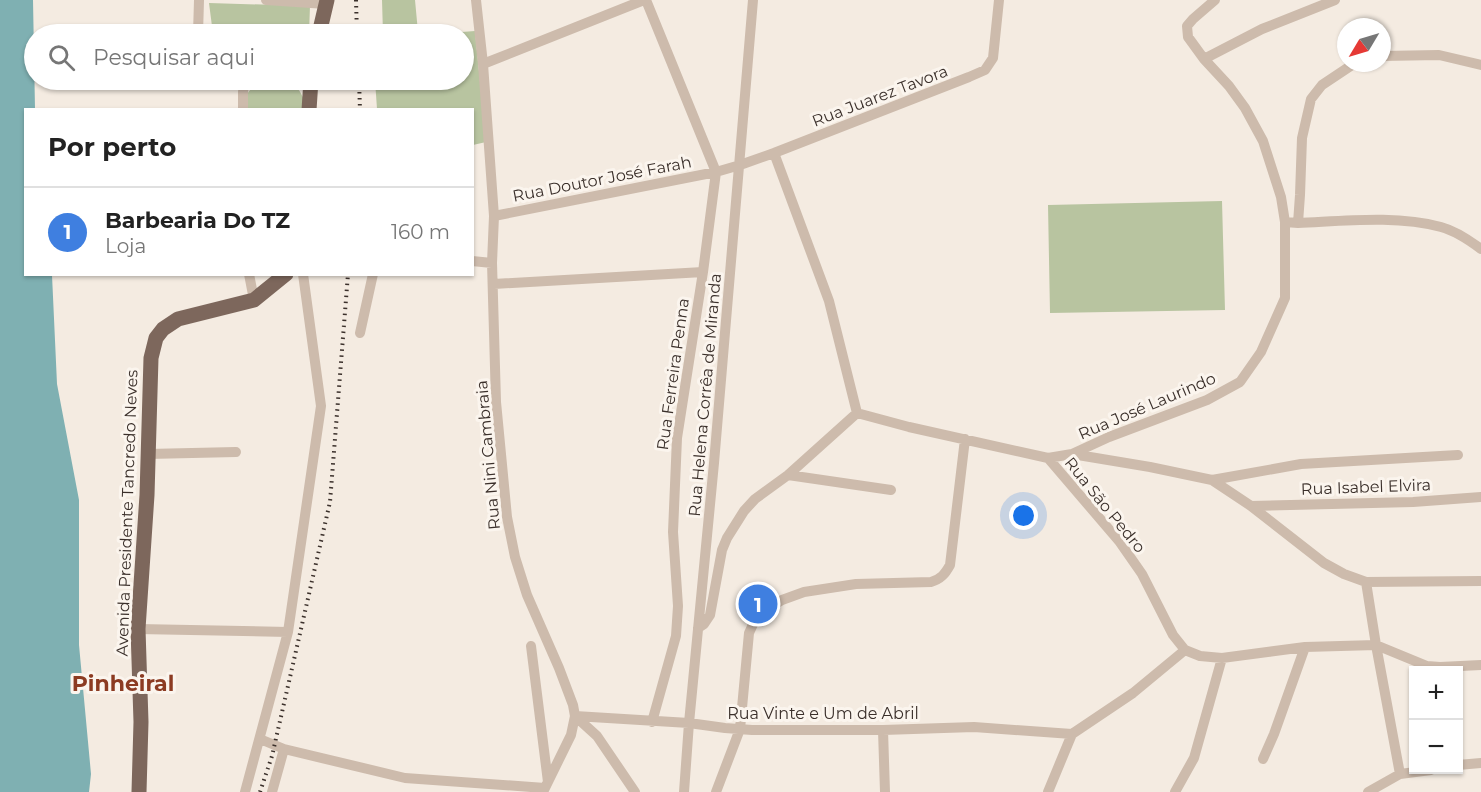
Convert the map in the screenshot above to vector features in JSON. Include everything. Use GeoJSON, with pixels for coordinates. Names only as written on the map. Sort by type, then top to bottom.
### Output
{"type":"FeatureCollection","features":[{"type":"Feature","properties":{"kind":"main road"},"geometry":{"type":"LineString","coordinates":[[321,24],[326,2]]}},
{"type":"Feature","properties":{"kind":"main road"},"geometry":{"type":"LineString","coordinates":[[309,108],[310,90]]}},
{"type":"Feature","properties":{"kind":"main road"},"geometry":{"type":"LineString","coordinates":[[254,300],[284,276]]}},
{"type":"Feature","properties":{"kind":"main road","name":"Avenida Presidente Tancredo Neves"},"geometry":{"type":"LineString","coordinates":[[139,792],[141,722],[138,629],[147,495],[151,358],[156,338],[162,329],[178,319],[254,300]]}},
{"type":"Feature","properties":{"kind":"street"},"geometry":{"type":"LineString","coordinates":[[198,24],[199,0]]}},
{"type":"Feature","properties":{"kind":"street"},"geometry":{"type":"LineString","coordinates":[[266,0],[326,2]]}},
{"type":"Feature","properties":{"kind":"street","name":"Rua Nini Cambraia"},"geometry":{"type":"LineString","coordinates":[[476,0],[494,216],[492,263],[496,402],[507,517],[515,557],[527,596],[559,668],[573,705],[574,716]]}},
{"type":"Feature","properties":{"kind":"street"},"geometry":{"type":"LineString","coordinates":[[483,64],[645,0],[716,172]]}},
{"type":"Feature","properties":{"kind":"street","name":"Rua Helena Corrêa de Miranda"},"geometry":{"type":"LineString","coordinates":[[684,792],[753,0]]}},
{"type":"Feature","properties":{"kind":"street","name":"Rua Juarez Tavora"},"geometry":{"type":"LineString","coordinates":[[716,172],[774,153],[985,70],[993,58],[999,0]]}},
{"type":"Feature","properties":{"kind":"street","name":"Rua José Laurindo"},"geometry":{"type":"LineString","coordinates":[[1072,454],[1109,437],[1207,400],[1240,382],[1261,352],[1286,298],[1285,222],[1281,197],[1263,141],[1240,101],[1188,37],[1187,27],[1192,19],[1215,0]]}},
{"type":"Feature","properties":{"kind":"street"},"geometry":{"type":"LineString","coordinates":[[1204,59],[1262,29],[1335,0]]}},
{"type":"Feature","properties":{"kind":"street"},"geometry":{"type":"LineString","coordinates":[[1391,56],[1439,55],[1481,65]]}},
{"type":"Feature","properties":{"kind":"street"},"geometry":{"type":"LineString","coordinates":[[1298,223],[1302,138],[1311,99],[1322,85],[1342,72]]}},
{"type":"Feature","properties":{"kind":"street"},"geometry":{"type":"LineString","coordinates":[[243,90],[243,108]]}},
{"type":"Feature","properties":{"kind":"street"},"geometry":{"type":"LineString","coordinates":[[698,628],[710,615],[722,550],[727,538],[749,505],[788,475],[857,413],[830,301],[774,153]]}},
{"type":"Feature","properties":{"kind":"street","name":"Rua Doutor José Farah"},"geometry":{"type":"LineString","coordinates":[[494,216],[716,172]]}},
{"type":"Feature","properties":{"kind":"street","name":"Rua Ferreira Penna"},"geometry":{"type":"LineString","coordinates":[[652,722],[676,636],[678,606],[673,532],[676,438],[703,272],[716,172]]}},
{"type":"Feature","properties":{"kind":"street"},"geometry":{"type":"LineString","coordinates":[[1285,222],[1377,220],[1414,222],[1443,227],[1467,238],[1481,249]]}},
{"type":"Feature","properties":{"kind":"street"},"geometry":{"type":"LineString","coordinates":[[474,261],[492,263]]}},
{"type":"Feature","properties":{"kind":"street"},"geometry":{"type":"LineString","coordinates":[[494,284],[703,272]]}},
{"type":"Feature","properties":{"kind":"street"},"geometry":{"type":"LineString","coordinates":[[249,276],[254,300]]}},
{"type":"Feature","properties":{"kind":"street"},"geometry":{"type":"LineString","coordinates":[[245,792],[288,632],[321,406],[303,276]]}},
{"type":"Feature","properties":{"kind":"street"},"geometry":{"type":"LineString","coordinates":[[360,333],[374,276]]}},
{"type":"Feature","properties":{"kind":"street","name":"Rua São Pedro"},"geometry":{"type":"LineString","coordinates":[[857,413],[1048,458],[1119,542],[1142,574],[1173,635],[1185,650]]}},
{"type":"Feature","properties":{"kind":"street"},"geometry":{"type":"LineString","coordinates":[[716,792],[740,729],[749,633],[755,620],[764,611],[782,600],[804,592],[856,584],[939,580],[950,565],[965,439]]}},
{"type":"Feature","properties":{"kind":"street"},"geometry":{"type":"LineString","coordinates":[[148,454],[236,452]]}},
{"type":"Feature","properties":{"kind":"street"},"geometry":{"type":"LineString","coordinates":[[1048,458],[1072,454],[1212,480],[1251,506],[1324,563],[1366,582],[1481,580]]}},
{"type":"Feature","properties":{"kind":"street"},"geometry":{"type":"LineString","coordinates":[[1212,480],[1301,464],[1458,455]]}},
{"type":"Feature","properties":{"kind":"street"},"geometry":{"type":"LineString","coordinates":[[788,475],[891,490]]}},
{"type":"Feature","properties":{"kind":"street","name":"Rua Isabel Elvira"},"geometry":{"type":"LineString","coordinates":[[1251,506],[1413,502],[1481,497]]}},
{"type":"Feature","properties":{"kind":"street"},"geometry":{"type":"LineString","coordinates":[[1366,582],[1400,774]]}},
{"type":"Feature","properties":{"kind":"street"},"geometry":{"type":"LineString","coordinates":[[138,629],[288,632]]}},
{"type":"Feature","properties":{"kind":"street"},"geometry":{"type":"LineString","coordinates":[[1048,792],[1072,734],[1133,693],[1185,650],[1200,656],[1222,658],[1305,647],[1376,645],[1427,666],[1481,665]]}},
{"type":"Feature","properties":{"kind":"street"},"geometry":{"type":"LineString","coordinates":[[531,646],[545,787]]}},
{"type":"Feature","properties":{"kind":"street"},"geometry":{"type":"LineString","coordinates":[[1263,759],[1305,647]]}},
{"type":"Feature","properties":{"kind":"street"},"geometry":{"type":"LineString","coordinates":[[1175,792],[1194,758],[1222,658]]}},
{"type":"Feature","properties":{"kind":"street"},"geometry":{"type":"LineString","coordinates":[[545,787],[571,735],[574,716]]}},
{"type":"Feature","properties":{"kind":"street"},"geometry":{"type":"LineString","coordinates":[[574,716],[597,736],[635,792]]}},
{"type":"Feature","properties":{"kind":"street","name":"Rua Vinte e Um de Abril"},"geometry":{"type":"LineString","coordinates":[[574,716],[689,723],[740,729],[883,730],[974,727],[1072,734]]}},
{"type":"Feature","properties":{"kind":"street"},"geometry":{"type":"LineString","coordinates":[[883,730],[885,792]]}},
{"type":"Feature","properties":{"kind":"street"},"geometry":{"type":"LineString","coordinates":[[260,739],[284,749],[405,778],[545,787]]}},
{"type":"Feature","properties":{"kind":"street"},"geometry":{"type":"LineString","coordinates":[[272,792],[284,749]]}},
{"type":"Feature","properties":{"kind":"street"},"geometry":{"type":"LineString","coordinates":[[1463,765],[1481,763]]}},
{"type":"Feature","properties":{"kind":"street"},"geometry":{"type":"LineString","coordinates":[[1368,792],[1400,774],[1409,773]]}},
{"type":"Feature","properties":{"kind":"green space"},"geometry":{"type":"Polygon","coordinates":[[[382,0],[415,0],[417,24],[383,24],[382,0]]]}},
{"type":"Feature","properties":{"kind":"green space"},"geometry":{"type":"Polygon","coordinates":[[[209,3],[310,6],[309,24],[212,24],[209,3]]]}},
{"type":"Feature","properties":{"kind":"green space"},"geometry":{"type":"Polygon","coordinates":[[[474,31],[486,142],[474,145],[474,108],[377,108],[376,90],[474,90],[474,31]]]}},
{"type":"Feature","properties":{"kind":"green space"},"geometry":{"type":"Polygon","coordinates":[[[250,90],[298,90],[304,99],[306,108],[245,108],[250,90]]]}},
{"type":"Feature","properties":{"kind":"green space"},"geometry":{"type":"Polygon","coordinates":[[[1222,201],[1225,310],[1050,313],[1048,205],[1222,201]]]}},
{"type":"Feature","properties":{"kind":"water"},"geometry":{"type":"Polygon","coordinates":[[[0,0],[33,0],[33,24],[24,24],[24,90],[35,90],[35,108],[24,108],[24,276],[52,276],[57,384],[79,500],[79,645],[91,774],[89,792],[0,792],[0,0]]]}},
{"type":"Feature","properties":{"kind":"railway"},"geometry":{"type":"LineString","coordinates":[[356,0],[357,24]]}},
{"type":"Feature","properties":{"kind":"railway"},"geometry":{"type":"LineString","coordinates":[[359,90],[360,108]]}},
{"type":"Feature","properties":{"kind":"railway"},"geometry":{"type":"LineString","coordinates":[[260,792],[272,756],[330,502],[348,276]]}},
{"type":"Feature","properties":{"kind":"place","name":"Barbearia Do TZ"},"geometry":{"type":"Point","coordinates":[758,604]}},
{"type":"Feature","properties":{"kind":"district","name":"Pinheiral"},"geometry":{"type":"Point","coordinates":[123,683]}}]}
